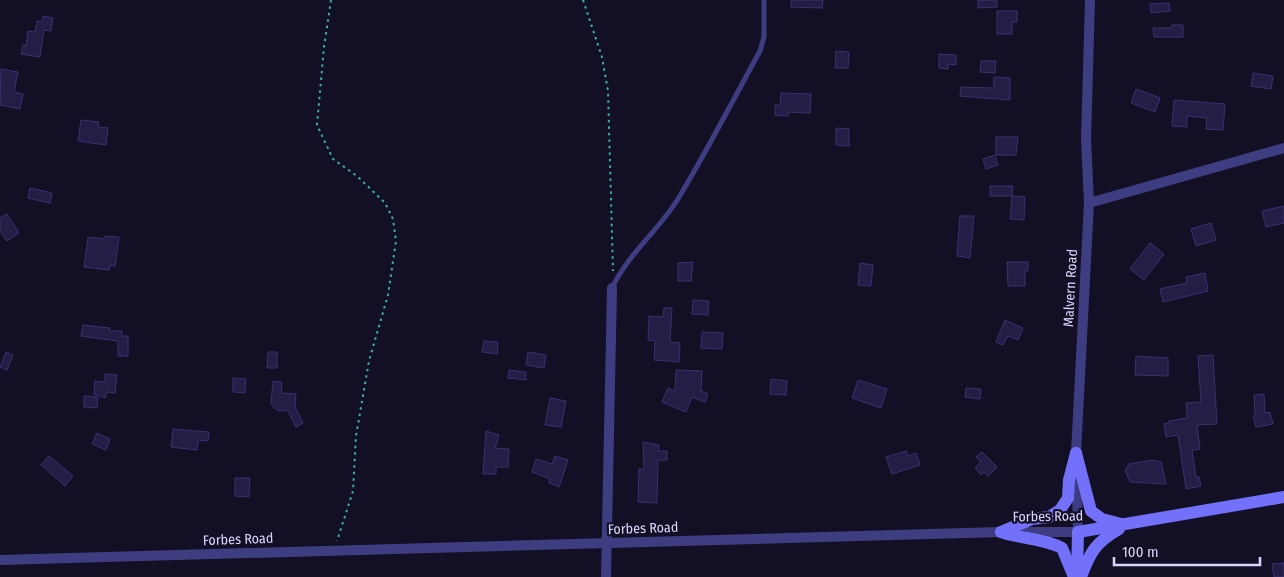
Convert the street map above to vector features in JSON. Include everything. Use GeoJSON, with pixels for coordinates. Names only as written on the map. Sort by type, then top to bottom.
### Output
{"type":"FeatureCollection","features":[{"type":"Feature","properties":{"kind":"main road"},"geometry":{"type":"LineString","coordinates":[[1076,453],[1092,511],[1102,519],[1126,525]]}},
{"type":"Feature","properties":{"kind":"main road"},"geometry":{"type":"LineString","coordinates":[[1001,532],[1032,519],[1049,517],[1060,510],[1068,498],[1069,480],[1076,453]]}},
{"type":"Feature","properties":{"kind":"main road","name":"Forbes Road"},"geometry":{"type":"LineString","coordinates":[[1078,532],[1284,497]]}},
{"type":"Feature","properties":{"kind":"main road"},"geometry":{"type":"LineString","coordinates":[[1077,577],[1101,539],[1126,525]]}},
{"type":"Feature","properties":{"kind":"main road"},"geometry":{"type":"LineString","coordinates":[[1001,532],[1016,537],[1050,542],[1062,548],[1077,577]]}},
{"type":"Feature","properties":{"kind":"main road","name":"Malvern Road"},"geometry":{"type":"LineString","coordinates":[[1077,577],[1078,532]]}},
{"type":"Feature","properties":{"kind":"street","name":"Malvern Road"},"geometry":{"type":"LineString","coordinates":[[1078,532],[1076,453],[1090,203],[1086,139],[1090,0]]}},
{"type":"Feature","properties":{"kind":"street"},"geometry":{"type":"LineString","coordinates":[[1090,203],[1284,148]]}},
{"type":"Feature","properties":{"kind":"street"},"geometry":{"type":"LineString","coordinates":[[606,577],[612,288]]}},
{"type":"Feature","properties":{"kind":"street","name":"Forbes Road"},"geometry":{"type":"LineString","coordinates":[[0,560],[150,558],[333,550],[1001,532],[1078,532]]}},
{"type":"Feature","properties":{"kind":"lane"},"geometry":{"type":"LineString","coordinates":[[612,288],[621,269],[660,224],[677,199],[760,51],[764,37],[764,0]]}},
{"type":"Feature","properties":{"kind":"path"},"geometry":{"type":"LineString","coordinates":[[332,0],[324,47],[317,125],[333,159],[356,176],[385,203],[393,220],[396,242],[388,295],[367,370],[356,436],[352,491],[333,550]]}},
{"type":"Feature","properties":{"kind":"path"},"geometry":{"type":"LineString","coordinates":[[583,0],[602,58],[608,91],[614,249],[612,288]]}},
{"type":"Feature","properties":{"kind":"building"},"geometry":{"type":"Polygon","coordinates":[[[791,0],[823,0],[822,8],[791,7],[791,0]]]}},
{"type":"Feature","properties":{"kind":"building"},"geometry":{"type":"Polygon","coordinates":[[[978,0],[997,0],[997,7],[978,8],[978,0]]]}},
{"type":"Feature","properties":{"kind":"building"},"geometry":{"type":"Polygon","coordinates":[[[1169,3],[1170,11],[1151,13],[1150,4],[1169,3]]]}},
{"type":"Feature","properties":{"kind":"building"},"geometry":{"type":"Polygon","coordinates":[[[997,11],[1017,11],[1017,22],[1012,22],[1012,34],[997,34],[997,11]]]}},
{"type":"Feature","properties":{"kind":"building"},"geometry":{"type":"Polygon","coordinates":[[[43,16],[53,18],[51,31],[44,30],[40,57],[21,54],[23,45],[26,46],[28,31],[35,32],[37,21],[42,22],[43,16]]]}},
{"type":"Feature","properties":{"kind":"building"},"geometry":{"type":"Polygon","coordinates":[[[1172,25],[1183,25],[1183,37],[1154,37],[1153,28],[1172,28],[1172,25]]]}},
{"type":"Feature","properties":{"kind":"building"},"geometry":{"type":"Polygon","coordinates":[[[836,51],[849,52],[848,68],[835,68],[836,51]]]}},
{"type":"Feature","properties":{"kind":"building"},"geometry":{"type":"Polygon","coordinates":[[[939,54],[956,55],[956,65],[948,64],[948,69],[939,68],[939,54]]]}},
{"type":"Feature","properties":{"kind":"building"},"geometry":{"type":"Polygon","coordinates":[[[981,61],[996,61],[995,73],[980,72],[981,61]]]}},
{"type":"Feature","properties":{"kind":"building"},"geometry":{"type":"Polygon","coordinates":[[[1,69],[18,72],[14,92],[23,94],[20,109],[0,105],[1,69]]]}},
{"type":"Feature","properties":{"kind":"building"},"geometry":{"type":"Polygon","coordinates":[[[1253,73],[1273,76],[1271,89],[1251,86],[1253,73]]]}},
{"type":"Feature","properties":{"kind":"building"},"geometry":{"type":"Polygon","coordinates":[[[994,77],[1010,78],[1010,100],[960,96],[961,87],[994,88],[994,77]]]}},
{"type":"Feature","properties":{"kind":"building"},"geometry":{"type":"Polygon","coordinates":[[[1136,89],[1160,98],[1155,112],[1131,103],[1136,89]]]}},
{"type":"Feature","properties":{"kind":"building"},"geometry":{"type":"Polygon","coordinates":[[[781,93],[811,94],[810,113],[789,112],[788,116],[775,115],[775,105],[780,105],[781,93]]]}},
{"type":"Feature","properties":{"kind":"building"},"geometry":{"type":"Polygon","coordinates":[[[1174,100],[1225,104],[1223,130],[1206,129],[1207,118],[1187,116],[1187,127],[1172,126],[1174,100]]]}},
{"type":"Feature","properties":{"kind":"building"},"geometry":{"type":"Polygon","coordinates":[[[81,120],[99,122],[98,127],[108,128],[106,145],[78,141],[81,120]]]}},
{"type":"Feature","properties":{"kind":"building"},"geometry":{"type":"Polygon","coordinates":[[[836,128],[849,129],[849,146],[836,145],[836,128]]]}},
{"type":"Feature","properties":{"kind":"building"},"geometry":{"type":"Polygon","coordinates":[[[996,137],[1018,137],[1016,155],[996,155],[996,137]]]}},
{"type":"Feature","properties":{"kind":"building"},"geometry":{"type":"Polygon","coordinates":[[[995,155],[998,165],[986,169],[983,159],[995,155]]]}},
{"type":"Feature","properties":{"kind":"building"},"geometry":{"type":"Polygon","coordinates":[[[990,186],[1013,186],[1012,196],[990,196],[990,186]]]}},
{"type":"Feature","properties":{"kind":"building"},"geometry":{"type":"Polygon","coordinates":[[[30,188],[52,193],[50,203],[28,198],[30,188]]]}},
{"type":"Feature","properties":{"kind":"building"},"geometry":{"type":"Polygon","coordinates":[[[1012,196],[1025,197],[1024,220],[1010,219],[1012,196]]]}},
{"type":"Feature","properties":{"kind":"building"},"geometry":{"type":"Polygon","coordinates":[[[1284,206],[1284,223],[1266,227],[1262,211],[1284,206]]]}},
{"type":"Feature","properties":{"kind":"building"},"geometry":{"type":"Polygon","coordinates":[[[7,214],[19,233],[7,241],[0,231],[0,218],[7,214]]]}},
{"type":"Feature","properties":{"kind":"building"},"geometry":{"type":"Polygon","coordinates":[[[960,216],[974,216],[970,258],[957,256],[960,216]]]}},
{"type":"Feature","properties":{"kind":"building"},"geometry":{"type":"Polygon","coordinates":[[[1211,223],[1216,240],[1196,246],[1191,229],[1211,223]]]}},
{"type":"Feature","properties":{"kind":"building"},"geometry":{"type":"Polygon","coordinates":[[[105,236],[119,237],[115,266],[110,265],[109,270],[84,267],[88,237],[105,239],[105,236]]]}},
{"type":"Feature","properties":{"kind":"building"},"geometry":{"type":"Polygon","coordinates":[[[1150,243],[1164,254],[1144,280],[1130,269],[1150,243]]]}},
{"type":"Feature","properties":{"kind":"building"},"geometry":{"type":"Polygon","coordinates":[[[693,262],[691,281],[678,281],[678,263],[693,262]]]}},
{"type":"Feature","properties":{"kind":"building"},"geometry":{"type":"Polygon","coordinates":[[[1007,262],[1028,262],[1028,271],[1025,271],[1025,286],[1008,286],[1007,262]]]}},
{"type":"Feature","properties":{"kind":"building"},"geometry":{"type":"Polygon","coordinates":[[[860,263],[873,265],[871,286],[858,285],[860,263]]]}},
{"type":"Feature","properties":{"kind":"building"},"geometry":{"type":"Polygon","coordinates":[[[1205,273],[1208,291],[1163,302],[1160,289],[1187,283],[1186,277],[1205,273]]]}},
{"type":"Feature","properties":{"kind":"building"},"geometry":{"type":"Polygon","coordinates":[[[693,300],[709,301],[708,315],[692,314],[693,300]]]}},
{"type":"Feature","properties":{"kind":"building"},"geometry":{"type":"Polygon","coordinates":[[[664,308],[672,308],[670,342],[680,343],[679,362],[654,360],[655,341],[648,340],[649,316],[663,317],[664,308]]]}},
{"type":"Feature","properties":{"kind":"building"},"geometry":{"type":"Polygon","coordinates":[[[1005,320],[1023,328],[1018,340],[1008,336],[1003,345],[996,342],[1005,320]]]}},
{"type":"Feature","properties":{"kind":"building"},"geometry":{"type":"Polygon","coordinates":[[[83,325],[110,328],[109,331],[122,331],[122,336],[128,336],[128,356],[118,356],[118,341],[81,336],[83,325]]]}},
{"type":"Feature","properties":{"kind":"building"},"geometry":{"type":"Polygon","coordinates":[[[702,332],[723,333],[722,349],[701,348],[702,332]]]}},
{"type":"Feature","properties":{"kind":"building"},"geometry":{"type":"Polygon","coordinates":[[[484,341],[498,342],[497,354],[482,352],[484,341]]]}},
{"type":"Feature","properties":{"kind":"building"},"geometry":{"type":"Polygon","coordinates":[[[6,352],[13,355],[7,370],[0,367],[6,352]]]}},
{"type":"Feature","properties":{"kind":"building"},"geometry":{"type":"Polygon","coordinates":[[[268,352],[277,352],[277,368],[267,368],[268,352]]]}},
{"type":"Feature","properties":{"kind":"building"},"geometry":{"type":"Polygon","coordinates":[[[528,352],[546,355],[544,368],[526,365],[528,352]]]}},
{"type":"Feature","properties":{"kind":"building"},"geometry":{"type":"Polygon","coordinates":[[[1213,355],[1217,424],[1197,425],[1200,449],[1192,450],[1196,477],[1199,477],[1201,486],[1186,489],[1178,435],[1166,437],[1164,424],[1169,423],[1169,421],[1187,418],[1186,403],[1201,402],[1198,356],[1213,355]]]}},
{"type":"Feature","properties":{"kind":"building"},"geometry":{"type":"Polygon","coordinates":[[[1136,356],[1168,358],[1168,376],[1135,375],[1136,356]]]}},
{"type":"Feature","properties":{"kind":"building"},"geometry":{"type":"Polygon","coordinates":[[[509,370],[526,372],[526,380],[508,378],[509,370]]]}},
{"type":"Feature","properties":{"kind":"building"},"geometry":{"type":"Polygon","coordinates":[[[676,370],[702,371],[701,391],[708,394],[705,402],[692,397],[686,412],[662,402],[668,388],[675,391],[676,370]]]}},
{"type":"Feature","properties":{"kind":"building"},"geometry":{"type":"Polygon","coordinates":[[[105,374],[117,375],[115,393],[107,392],[105,398],[94,394],[95,381],[105,382],[105,374]]]}},
{"type":"Feature","properties":{"kind":"building"},"geometry":{"type":"Polygon","coordinates":[[[233,378],[246,379],[245,393],[233,392],[233,378]]]}},
{"type":"Feature","properties":{"kind":"building"},"geometry":{"type":"Polygon","coordinates":[[[771,379],[787,381],[786,395],[770,394],[771,379]]]}},
{"type":"Feature","properties":{"kind":"building"},"geometry":{"type":"Polygon","coordinates":[[[858,380],[887,389],[881,408],[852,398],[858,380]]]}},
{"type":"Feature","properties":{"kind":"building"},"geometry":{"type":"Polygon","coordinates":[[[273,381],[282,382],[281,393],[296,394],[295,407],[303,423],[296,427],[288,411],[277,410],[271,404],[273,381]]]}},
{"type":"Feature","properties":{"kind":"building"},"geometry":{"type":"Polygon","coordinates":[[[966,388],[981,389],[980,399],[965,397],[966,388]]]}},
{"type":"Feature","properties":{"kind":"building"},"geometry":{"type":"Polygon","coordinates":[[[1264,394],[1265,413],[1270,412],[1273,424],[1256,427],[1253,416],[1255,415],[1254,395],[1264,394]]]}},
{"type":"Feature","properties":{"kind":"building"},"geometry":{"type":"Polygon","coordinates":[[[84,396],[98,397],[97,408],[84,407],[84,396]]]}},
{"type":"Feature","properties":{"kind":"building"},"geometry":{"type":"Polygon","coordinates":[[[550,398],[566,401],[561,427],[545,425],[550,398]]]}},
{"type":"Feature","properties":{"kind":"building"},"geometry":{"type":"Polygon","coordinates":[[[173,429],[209,432],[208,441],[198,440],[197,450],[171,447],[173,429]]]}},
{"type":"Feature","properties":{"kind":"building"},"geometry":{"type":"Polygon","coordinates":[[[486,431],[499,435],[495,448],[509,449],[508,467],[496,467],[496,474],[483,474],[486,431]]]}},
{"type":"Feature","properties":{"kind":"building"},"geometry":{"type":"Polygon","coordinates":[[[97,433],[110,439],[106,450],[92,444],[97,433]]]}},
{"type":"Feature","properties":{"kind":"building"},"geometry":{"type":"Polygon","coordinates":[[[643,442],[659,445],[658,451],[667,451],[667,460],[658,460],[657,503],[638,502],[639,469],[644,469],[643,442]]]}},
{"type":"Feature","properties":{"kind":"building"},"geometry":{"type":"Polygon","coordinates":[[[906,451],[908,456],[916,453],[920,465],[892,474],[886,457],[906,451]]]}},
{"type":"Feature","properties":{"kind":"building"},"geometry":{"type":"Polygon","coordinates":[[[982,452],[997,467],[988,476],[984,472],[981,475],[975,468],[981,462],[976,457],[982,452]]]}},
{"type":"Feature","properties":{"kind":"building"},"geometry":{"type":"Polygon","coordinates":[[[49,456],[73,476],[65,486],[41,465],[49,456]]]}},
{"type":"Feature","properties":{"kind":"building"},"geometry":{"type":"Polygon","coordinates":[[[555,456],[568,460],[559,487],[549,483],[550,479],[532,472],[536,459],[552,464],[555,456]]]}},
{"type":"Feature","properties":{"kind":"building"},"geometry":{"type":"Polygon","coordinates":[[[1152,460],[1161,462],[1166,484],[1130,482],[1125,470],[1129,464],[1152,460]]]}},
{"type":"Feature","properties":{"kind":"building"},"geometry":{"type":"Polygon","coordinates":[[[235,478],[250,478],[249,497],[235,496],[235,478]]]}},
{"type":"Feature","properties":{"kind":"building"},"geometry":{"type":"Polygon","coordinates":[[[1284,563],[1284,577],[1274,577],[1272,564],[1284,563]]]}}]}
